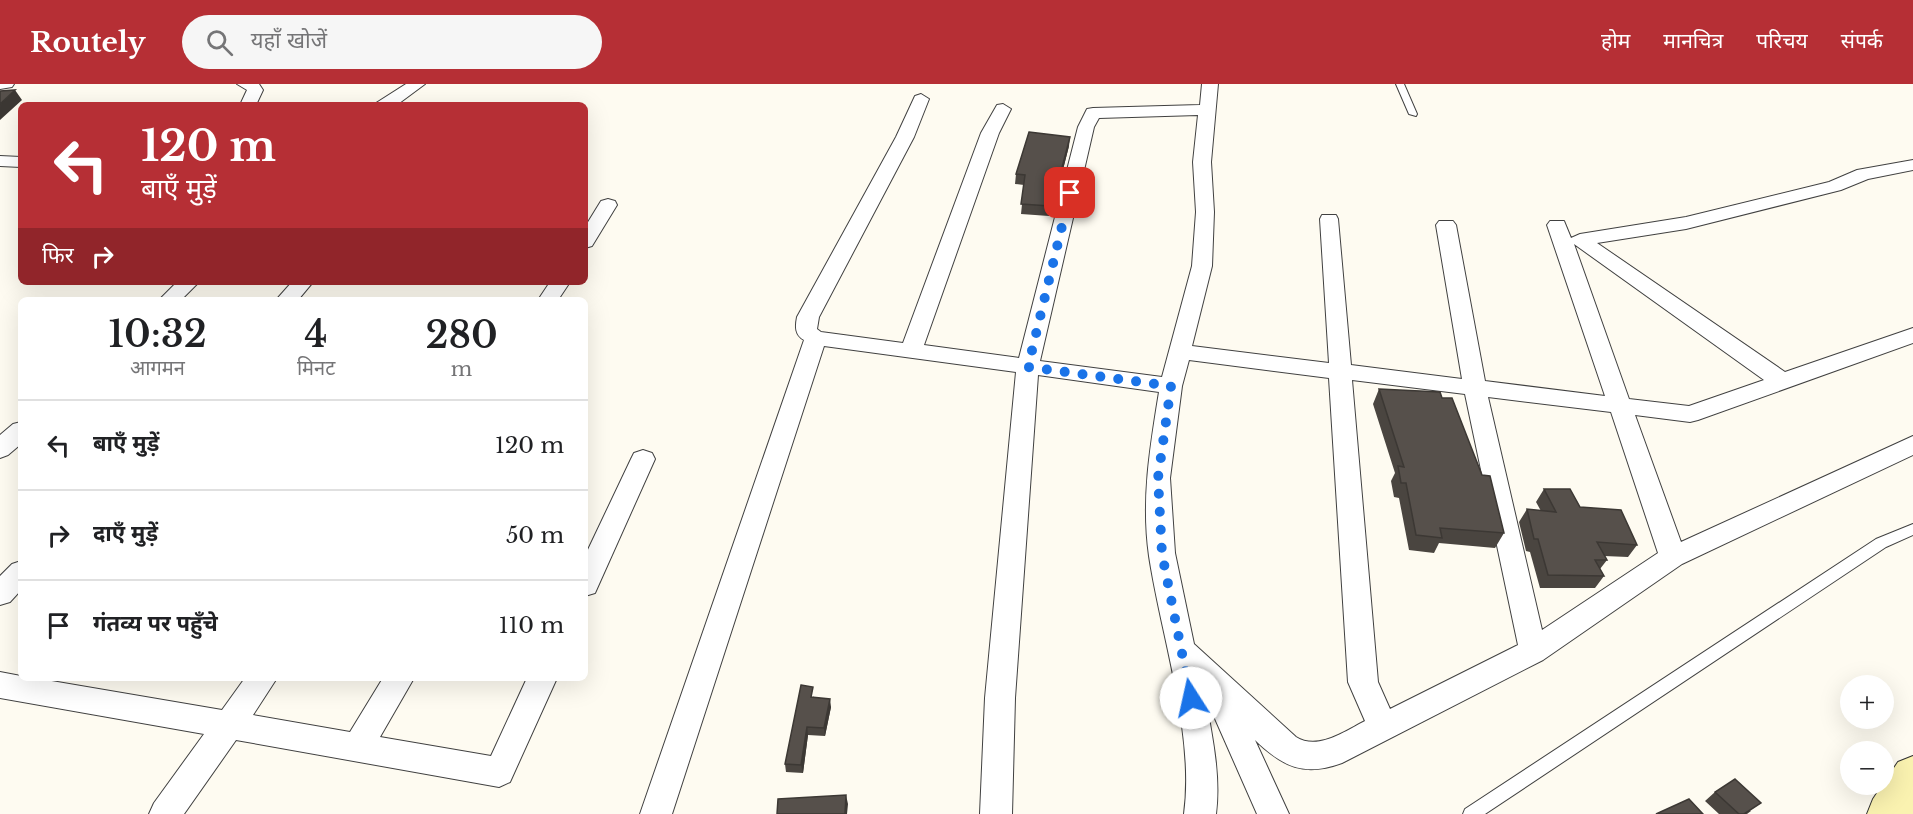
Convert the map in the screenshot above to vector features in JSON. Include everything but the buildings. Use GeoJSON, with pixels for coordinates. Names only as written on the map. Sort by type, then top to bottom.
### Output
{"type":"FeatureCollection","features":[{"type":"Feature","properties":{"kind":"main road"},"geometry":{"type":"LineString","coordinates":[[1889,814],[1913,776]]}},
{"type":"Feature","properties":{"kind":"street"},"geometry":{"type":"LineString","coordinates":[[245,84],[252,86],[255,90],[249,102]]}},
{"type":"Feature","properties":{"kind":"street"},"geometry":{"type":"LineString","coordinates":[[389,102],[417,84]]}},
{"type":"Feature","properties":{"kind":"street"},"geometry":{"type":"LineString","coordinates":[[1200,814],[1202,798],[1200,755],[1183,652],[1174,621],[1162,554],[1158,478],[1171,386],[1202,266],[1205,212],[1202,162],[1209,84]]}},
{"type":"Feature","properties":{"kind":"street"},"geometry":{"type":"LineString","coordinates":[[921,99],[905,137],[808,317],[806,327],[808,333],[816,338],[1171,386]]}},
{"type":"Feature","properties":{"kind":"street"},"geometry":{"type":"LineString","coordinates":[[911,351],[990,133],[1003,109]]}},
{"type":"Feature","properties":{"kind":"street"},"geometry":{"type":"LineString","coordinates":[[996,814],[1000,698],[1028,367],[1086,127],[1093,113],[1205,110]]}},
{"type":"Feature","properties":{"kind":"street"},"geometry":{"type":"LineString","coordinates":[[0,161],[18,162]]}},
{"type":"Feature","properties":{"kind":"street"},"geometry":{"type":"LineString","coordinates":[[1783,382],[1580,240],[1686,223],[1835,186],[1863,174],[1913,165]]}},
{"type":"Feature","properties":{"kind":"street"},"geometry":{"type":"LineString","coordinates":[[588,237],[608,205]]}},
{"type":"Feature","properties":{"kind":"street"},"geometry":{"type":"LineString","coordinates":[[1329,219],[1363,682],[1383,727]]}},
{"type":"Feature","properties":{"kind":"street"},"geometry":{"type":"LineString","coordinates":[[1446,225],[1475,388],[1533,651]]}},
{"type":"Feature","properties":{"kind":"street"},"geometry":{"type":"LineString","coordinates":[[1557,225],[1673,558]]}},
{"type":"Feature","properties":{"kind":"street"},"geometry":{"type":"LineString","coordinates":[[172,297],[186,285]]}},
{"type":"Feature","properties":{"kind":"street"},"geometry":{"type":"LineString","coordinates":[[289,297],[300,285]]}},
{"type":"Feature","properties":{"kind":"street"},"geometry":{"type":"LineString","coordinates":[[1179,352],[1690,414],[1913,335]]}},
{"type":"Feature","properties":{"kind":"street"},"geometry":{"type":"LineString","coordinates":[[656,814],[816,338]]}},
{"type":"Feature","properties":{"kind":"street"},"geometry":{"type":"LineString","coordinates":[[0,449],[18,433]]}},
{"type":"Feature","properties":{"kind":"street"},"geometry":{"type":"LineString","coordinates":[[1183,652],[1292,753],[1312,759],[1331,753],[1533,651],[1673,558],[1913,445]]}},
{"type":"Feature","properties":{"kind":"street"},"geometry":{"type":"LineString","coordinates":[[588,578],[643,459]]}},
{"type":"Feature","properties":{"kind":"street"},"geometry":{"type":"LineString","coordinates":[[0,594],[18,575]]}},
{"type":"Feature","properties":{"kind":"street"},"geometry":{"type":"LineString","coordinates":[[1208,676],[1225,704],[1273,814]]}},
{"type":"Feature","properties":{"kind":"street"},"geometry":{"type":"LineString","coordinates":[[165,814],[260,681]]}},
{"type":"Feature","properties":{"kind":"street"},"geometry":{"type":"LineString","coordinates":[[358,747],[397,681]]}},
{"type":"Feature","properties":{"kind":"street"},"geometry":{"type":"LineString","coordinates":[[0,685],[499,772],[541,681]]}},
{"type":"Feature","properties":{"kind":"lane"},"geometry":{"type":"LineString","coordinates":[[1400,84],[1413,114]]}},
{"type":"Feature","properties":{"kind":"lane"},"geometry":{"type":"LineString","coordinates":[[1472,814],[1881,543],[1913,529]]}},
{"type":"Feature","properties":{"kind":"route"},"geometry":{"type":"LineString","coordinates":[[1070,193],[1028,367],[1171,386],[1158,478],[1162,554],[1191,698]]}}]}
